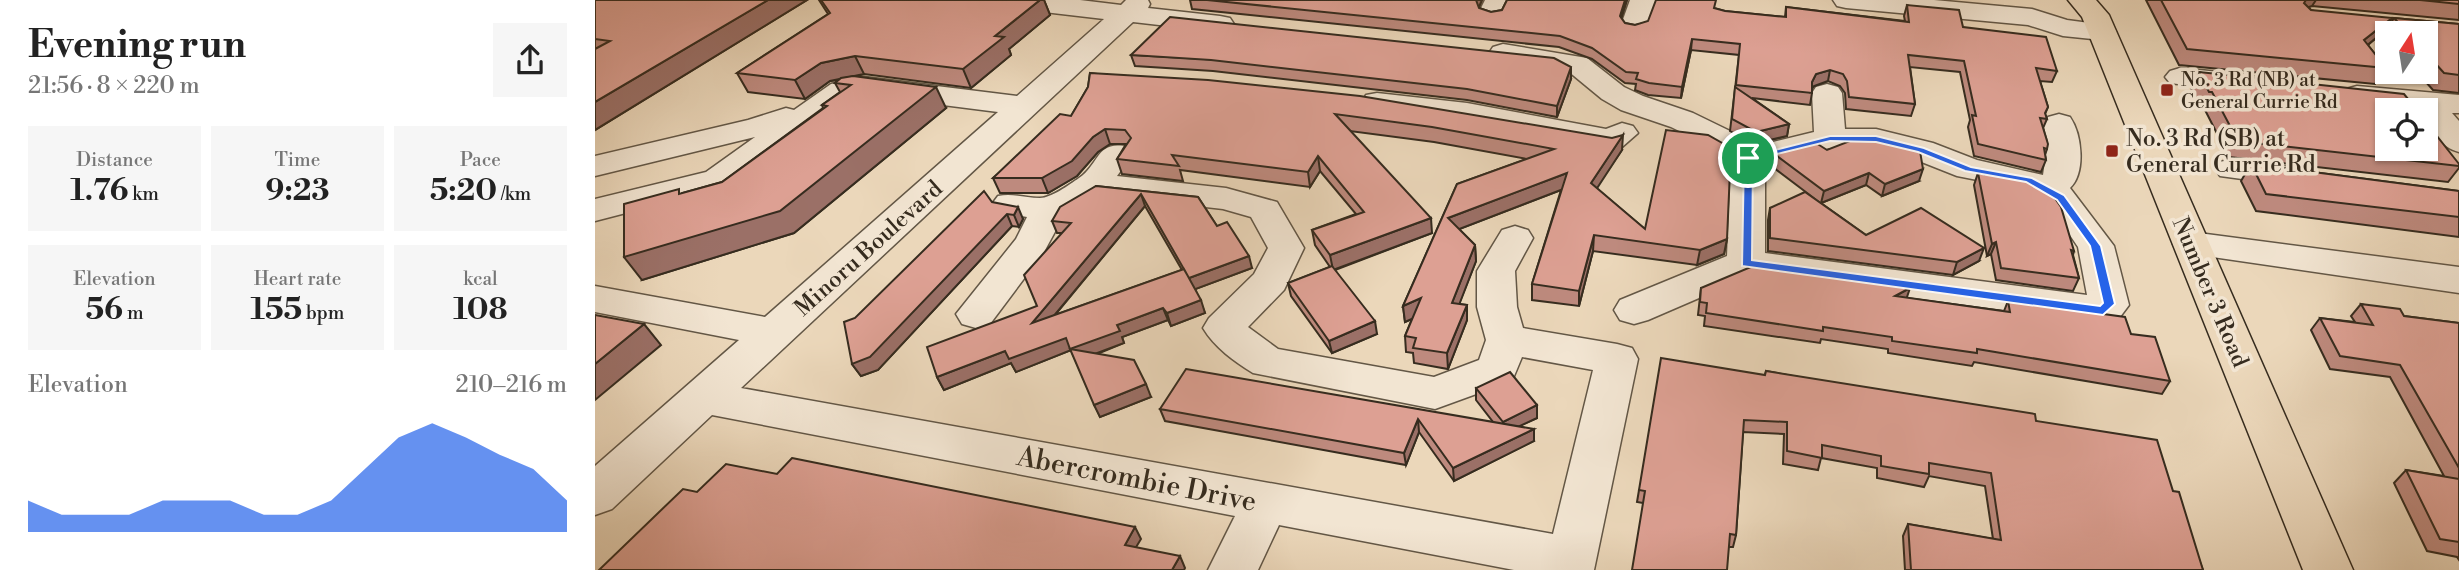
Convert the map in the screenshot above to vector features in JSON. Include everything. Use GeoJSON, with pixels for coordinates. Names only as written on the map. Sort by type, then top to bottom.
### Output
{"type":"FeatureCollection","features":[{"type":"Feature","properties":{"kind":"main road","name":"Number 3 Road"},"geometry":{"type":"LineString","coordinates":[[2094,12],[2327,570]]}},
{"type":"Feature","properties":{"kind":"street"},"geometry":{"type":"LineString","coordinates":[[1010,0],[1133,7],[1244,26]]}},
{"type":"Feature","properties":{"kind":"street"},"geometry":{"type":"LineString","coordinates":[[1846,0],[1891,2],[2032,18],[2063,28],[2094,12]]}},
{"type":"Feature","properties":{"kind":"street","name":"Minoru Boulevard"},"geometry":{"type":"LineString","coordinates":[[595,495],[1133,7]]}},
{"type":"Feature","properties":{"kind":"street"},"geometry":{"type":"LineString","coordinates":[[1472,50],[1559,59],[1577,64],[1613,93],[1632,103],[1682,120],[1719,138],[1748,158],[1830,138],[1876,139],[1921,150],[1969,169],[2028,180],[2061,197],[2096,246],[2109,304],[2103,311],[1746,263],[1635,310]]}},
{"type":"Feature","properties":{"kind":"street"},"geometry":{"type":"LineString","coordinates":[[1061,72],[1099,77]]}},
{"type":"Feature","properties":{"kind":"street"},"geometry":{"type":"LineString","coordinates":[[2179,77],[2275,87]]}},
{"type":"Feature","properties":{"kind":"street"},"geometry":{"type":"LineString","coordinates":[[595,210],[718,179],[842,90],[864,86],[1024,106]]}},
{"type":"Feature","properties":{"kind":"street"},"geometry":{"type":"LineString","coordinates":[[2330,92],[2388,98]]}},
{"type":"Feature","properties":{"kind":"street"},"geometry":{"type":"LineString","coordinates":[[1827,93],[1830,138]]}},
{"type":"Feature","properties":{"kind":"street"},"geometry":{"type":"LineString","coordinates":[[1347,98],[1467,112],[1611,140],[1622,133]]}},
{"type":"Feature","properties":{"kind":"street"},"geometry":{"type":"LineString","coordinates":[[595,166],[758,127],[824,103]]}},
{"type":"Feature","properties":{"kind":"street"},"geometry":{"type":"LineString","coordinates":[[2438,103],[2459,104]]}},
{"type":"Feature","properties":{"kind":"street"},"geometry":{"type":"LineString","coordinates":[[2438,117],[2459,142]]}},
{"type":"Feature","properties":{"kind":"street"},"geometry":{"type":"LineString","coordinates":[[2042,187],[2060,180],[2064,141],[2059,124]]}},
{"type":"Feature","properties":{"kind":"street"},"geometry":{"type":"LineString","coordinates":[[976,314],[1031,244],[1049,210],[1094,184],[1117,154]]}},
{"type":"Feature","properties":{"kind":"street"},"geometry":{"type":"LineString","coordinates":[[1746,263],[1748,158]]}},
{"type":"Feature","properties":{"kind":"street"},"geometry":{"type":"LineString","coordinates":[[2232,169],[2326,180]]}},
{"type":"Feature","properties":{"kind":"street"},"geometry":{"type":"LineString","coordinates":[[1094,184],[1226,199],[1265,211],[1286,248],[1270,281],[1223,328],[1246,349],[1268,362],[1435,393],[1497,370],[1506,340],[1497,307],[1496,271],[1515,238]]}},
{"type":"Feature","properties":{"kind":"street"},"geometry":{"type":"LineString","coordinates":[[1010,204],[1049,210]]}},
{"type":"Feature","properties":{"kind":"street"},"geometry":{"type":"LineString","coordinates":[[2191,244],[2459,280]]}},
{"type":"Feature","properties":{"kind":"street"},"geometry":{"type":"LineString","coordinates":[[595,299],[775,333]]}},
{"type":"Feature","properties":{"kind":"street","name":"Abercrombie Drive"},"geometry":{"type":"LineString","coordinates":[[703,397],[1266,502],[1570,564],[1617,359],[1506,340]]}},
{"type":"Feature","properties":{"kind":"street"},"geometry":{"type":"LineString","coordinates":[[1233,570],[1266,502]]}},
{"type":"Feature","properties":{"kind":"building"},"geometry":{"type":"Polygon","coordinates":[[[595,0],[768,0],[595,102],[595,49],[610,41],[595,39],[595,0]]]}},
{"type":"Feature","properties":{"kind":"building"},"geometry":{"type":"Polygon","coordinates":[[[821,0],[1040,0],[995,36],[1004,37],[963,69],[855,56],[821,63],[795,80],[737,73],[830,13],[821,0]]]}},
{"type":"Feature","properties":{"kind":"building"},"geometry":{"type":"Polygon","coordinates":[[[1207,0],[1476,0],[1479,8],[1491,12],[1502,10],[1507,0],[1625,0],[1620,16],[1625,23],[1635,25],[1648,21],[1656,0],[1716,0],[1714,8],[1725,11],[1786,17],[1786,7],[1909,22],[1907,5],[1959,10],[1963,27],[2046,37],[2057,71],[2036,68],[2048,107],[2045,113],[2047,119],[2040,118],[2048,144],[2047,149],[2044,148],[2046,160],[1978,144],[1972,115],[1976,116],[1964,61],[1908,55],[1915,104],[1849,97],[1847,81],[1843,74],[1830,70],[1816,74],[1812,82],[1812,93],[1736,85],[1740,44],[1692,39],[1682,87],[1636,79],[1638,73],[1626,72],[1592,48],[1560,36],[1207,0]]]}},
{"type":"Feature","properties":{"kind":"building"},"geometry":{"type":"Polygon","coordinates":[[[2161,0],[2306,0],[2304,3],[2311,10],[2392,18],[2388,21],[2375,21],[2375,31],[2364,40],[2375,54],[2375,67],[2187,49],[2161,0]]]}},
{"type":"Feature","properties":{"kind":"building"},"geometry":{"type":"Polygon","coordinates":[[[2420,0],[2459,0],[2459,4],[2420,0]]]}},
{"type":"Feature","properties":{"kind":"building"},"geometry":{"type":"Polygon","coordinates":[[[1170,17],[1554,58],[1571,67],[1557,106],[1467,89],[1211,60],[1131,55],[1170,17]]]}},
{"type":"Feature","properties":{"kind":"building"},"geometry":{"type":"Polygon","coordinates":[[[2394,18],[2426,21],[2397,21],[2394,18]]]}},
{"type":"Feature","properties":{"kind":"building"},"geometry":{"type":"Polygon","coordinates":[[[2438,22],[2459,24],[2459,75],[2444,73],[2438,66],[2438,22]]]}},
{"type":"Feature","properties":{"kind":"building"},"geometry":{"type":"Polygon","coordinates":[[[2199,72],[2404,94],[2407,98],[2375,98],[2375,156],[2238,141],[2212,92],[2209,92],[2199,72]]]}},
{"type":"Feature","properties":{"kind":"building"},"geometry":{"type":"Polygon","coordinates":[[[1090,73],[1208,80],[1360,96],[1612,138],[1623,135],[1591,183],[1645,229],[1666,130],[1708,135],[1731,148],[1727,239],[1700,250],[1594,235],[1579,291],[1532,284],[1567,173],[1448,218],[1475,245],[1452,303],[1467,305],[1447,353],[1413,348],[1416,338],[1405,336],[1421,298],[1403,306],[1457,184],[1554,149],[1432,127],[1335,114],[1431,218],[1330,255],[1312,230],[1364,212],[1318,156],[1308,172],[1172,155],[1179,166],[1117,159],[1131,138],[1125,130],[1105,129],[1093,137],[1072,161],[1042,178],[993,178],[1060,114],[1071,116],[1088,87],[1090,73]]]}},
{"type":"Feature","properties":{"kind":"building"},"geometry":{"type":"Polygon","coordinates":[[[853,76],[936,87],[780,211],[624,257],[624,204],[679,189],[679,194],[722,182],[827,106],[822,105],[851,85],[835,83],[841,78],[853,76]]]}},
{"type":"Feature","properties":{"kind":"building"},"geometry":{"type":"Polygon","coordinates":[[[1735,87],[1789,124],[1756,132],[1732,119],[1735,87]]]}},
{"type":"Feature","properties":{"kind":"building"},"geometry":{"type":"Polygon","coordinates":[[[2438,137],[2459,166],[2415,161],[2438,161],[2438,137]]]}},
{"type":"Feature","properties":{"kind":"building"},"geometry":{"type":"Polygon","coordinates":[[[1855,139],[1879,140],[1920,151],[1923,169],[1885,184],[1869,173],[1824,191],[1773,153],[1816,143],[1827,150],[1855,139]]]}},
{"type":"Feature","properties":{"kind":"building"},"geometry":{"type":"Polygon","coordinates":[[[2251,164],[2459,191],[2459,217],[2266,194],[2251,164]]]}},
{"type":"Feature","properties":{"kind":"building"},"geometry":{"type":"Polygon","coordinates":[[[1984,171],[2022,178],[2052,194],[2061,207],[2079,278],[2001,268],[1996,242],[1992,244],[1978,173],[1984,174],[1984,171]]]}},
{"type":"Feature","properties":{"kind":"building"},"geometry":{"type":"Polygon","coordinates":[[[1096,186],[1198,197],[1217,226],[1227,222],[1249,256],[1189,278],[1187,275],[1201,300],[1167,313],[1163,308],[1117,325],[1120,331],[1070,349],[1066,338],[1009,359],[1005,351],[937,377],[927,347],[1037,306],[1024,275],[1071,223],[1052,221],[1060,207],[1096,186]],[[1141,194],[1032,323],[1184,269],[1141,194]]]}},
{"type":"Feature","properties":{"kind":"building"},"geometry":{"type":"Polygon","coordinates":[[[984,191],[992,202],[1018,207],[1014,215],[1007,214],[870,357],[852,364],[844,322],[855,318],[984,191]]]}},
{"type":"Feature","properties":{"kind":"building"},"geometry":{"type":"Polygon","coordinates":[[[1805,192],[1866,235],[1921,208],[1984,248],[1957,262],[1770,238],[1770,208],[1805,192]]]}},
{"type":"Feature","properties":{"kind":"building"},"geometry":{"type":"Polygon","coordinates":[[[1332,266],[1375,321],[1329,341],[1288,283],[1332,266]]]}},
{"type":"Feature","properties":{"kind":"building"},"geometry":{"type":"Polygon","coordinates":[[[1753,266],[1910,288],[1895,296],[2010,312],[2008,301],[2125,317],[2131,334],[2155,337],[2170,381],[1977,349],[1977,353],[1892,341],[1892,337],[1823,327],[1823,331],[1706,313],[1707,303],[1700,302],[1701,288],[1753,266]]]}},
{"type":"Feature","properties":{"kind":"building"},"geometry":{"type":"Polygon","coordinates":[[[2361,304],[2400,309],[2404,316],[2459,323],[2459,468],[2400,365],[2340,356],[2320,318],[2373,325],[2361,304]]]}},
{"type":"Feature","properties":{"kind":"building"},"geometry":{"type":"Polygon","coordinates":[[[595,315],[644,324],[595,364],[595,315]]]}},
{"type":"Feature","properties":{"kind":"building"},"geometry":{"type":"Polygon","coordinates":[[[1070,349],[1134,360],[1146,384],[1094,405],[1070,349]]]}},
{"type":"Feature","properties":{"kind":"building"},"geometry":{"type":"Polygon","coordinates":[[[1661,358],[1765,375],[1766,371],[2035,414],[2036,421],[2157,440],[2173,491],[2179,492],[2203,570],[1911,570],[1908,524],[2001,540],[1991,473],[1929,463],[1929,474],[1881,466],[1881,456],[1822,445],[1822,458],[1787,451],[1787,422],[1744,420],[1736,535],[1730,534],[1727,570],[1632,570],[1645,491],[1639,490],[1661,358]]]}},
{"type":"Feature","properties":{"kind":"building"},"geometry":{"type":"Polygon","coordinates":[[[1186,369],[1534,429],[1453,468],[1418,419],[1404,453],[1160,409],[1186,369]]]}},
{"type":"Feature","properties":{"kind":"building"},"geometry":{"type":"Polygon","coordinates":[[[1510,372],[1537,405],[1503,422],[1476,388],[1510,372]]]}},
{"type":"Feature","properties":{"kind":"building"},"geometry":{"type":"Polygon","coordinates":[[[792,458],[1135,527],[1125,545],[1180,556],[1172,570],[599,570],[683,489],[697,492],[726,464],[777,474],[792,458]]]}},
{"type":"Feature","properties":{"kind":"building"},"geometry":{"type":"Polygon","coordinates":[[[2406,470],[2459,479],[2459,542],[2440,539],[2406,470]]]}},
{"type":"Feature","properties":{"kind":"place","name":"No. 3 Rd (NB) at General Currie Rd"},"geometry":{"type":"Point","coordinates":[2167,90]}},
{"type":"Feature","properties":{"kind":"place","name":"No. 3 Rd (SB) at General Currie Rd"},"geometry":{"type":"Point","coordinates":[2112,151]}},
{"type":"Feature","properties":{"kind":"route"},"geometry":{"type":"LineString","coordinates":[[1830,138],[1876,139],[1921,150],[1969,169],[2028,180],[2061,197],[2096,246],[2109,304],[2103,311],[1746,263],[1748,158],[1830,138]]}}]}
